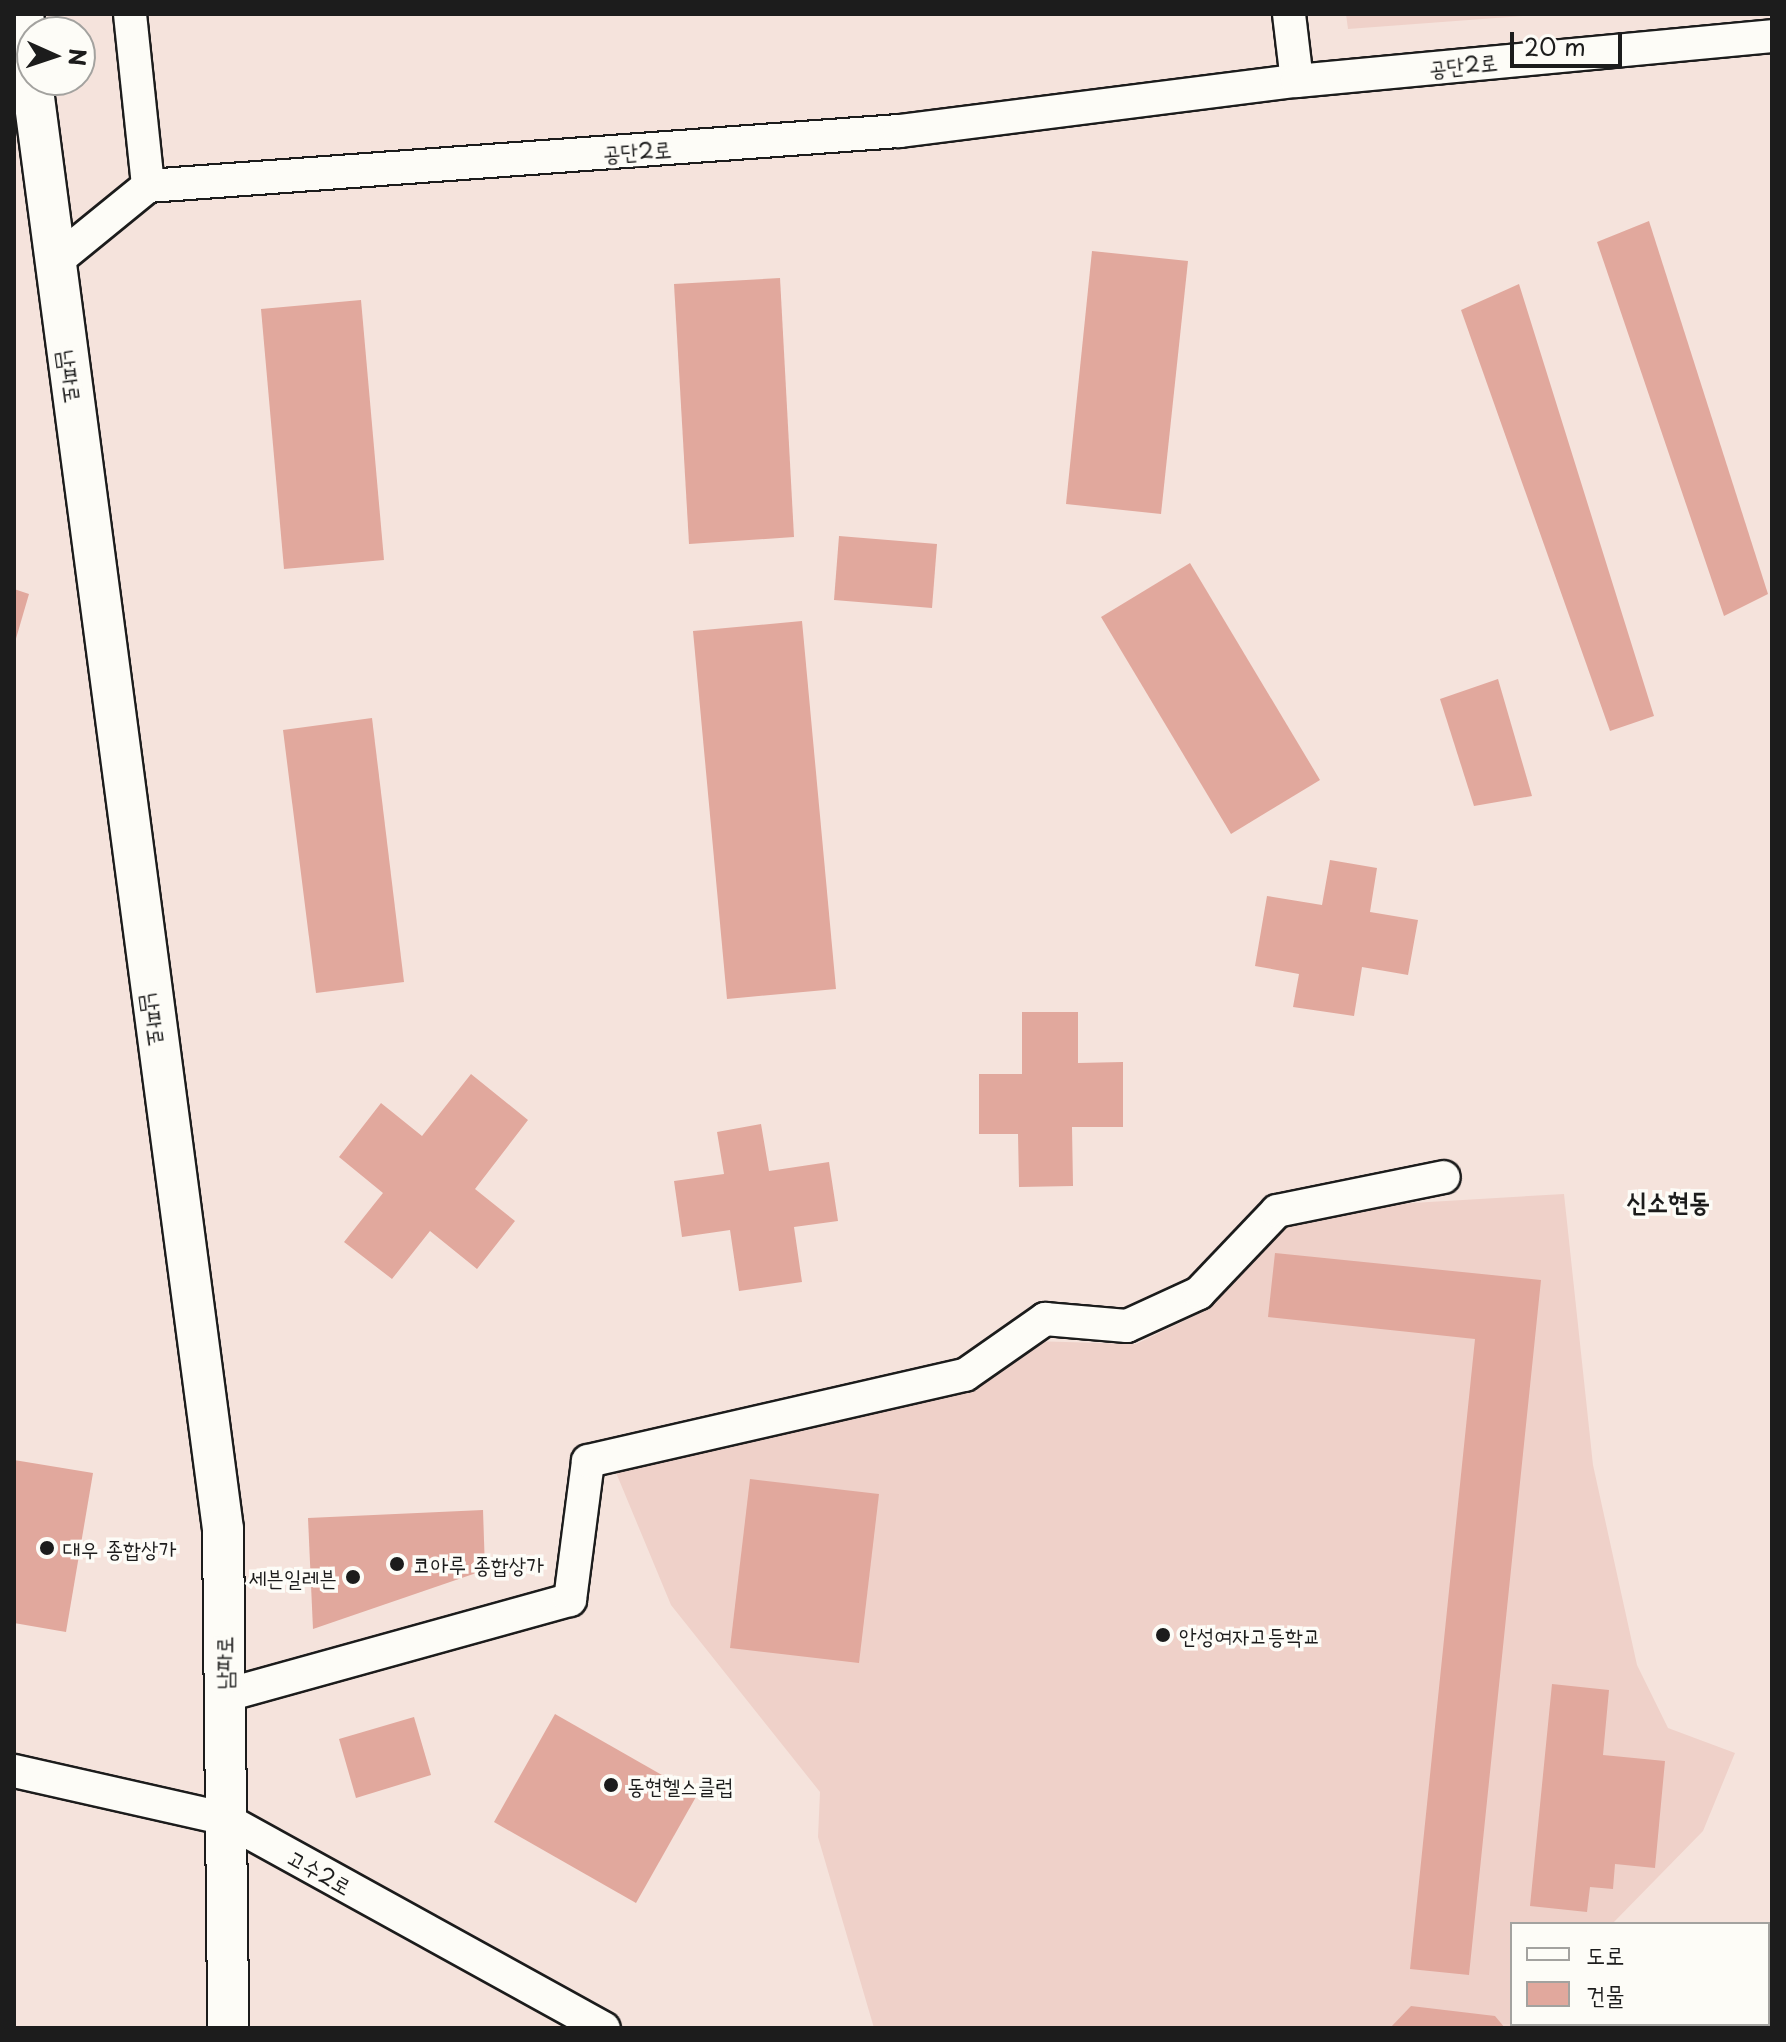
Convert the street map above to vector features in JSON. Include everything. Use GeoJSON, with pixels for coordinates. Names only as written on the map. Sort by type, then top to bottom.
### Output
{"type":"FeatureCollection","features":[{"type":"Feature","properties":{"kind":"street","name":"남파로"},"geometry":{"type":"LineString","coordinates":[[23,14],[223,1529],[223,1818],[228,2028]]}},
{"type":"Feature","properties":{"kind":"street"},"geometry":{"type":"LineString","coordinates":[[56,261],[148,186],[130,14]]}},
{"type":"Feature","properties":{"kind":"street"},"geometry":{"type":"LineString","coordinates":[[1289,14],[1297,81]]}},
{"type":"Feature","properties":{"kind":"street","name":"공단2로"},"geometry":{"type":"LineString","coordinates":[[148,186],[899,131],[1297,81],[1772,36]]}},
{"type":"Feature","properties":{"kind":"street"},"geometry":{"type":"LineString","coordinates":[[223,1696],[570,1600],[588,1461],[965,1375],[1045,1319],[1127,1326],[1199,1293],[1277,1211],[1444,1177]]}},
{"type":"Feature","properties":{"kind":"street","name":"고수2로"},"geometry":{"type":"LineString","coordinates":[[14,1771],[223,1818],[604,2028]]}},
{"type":"Feature","properties":{"kind":"shaded area"},"geometry":{"type":"Polygon","coordinates":[[[1346,14],[1549,14],[1348,29],[1346,14]]]}},
{"type":"Feature","properties":{"kind":"shaded area","name":"안성여자고등학교"},"geometry":{"type":"Polygon","coordinates":[[[1564,1194],[1593,1465],[1637,1665],[1668,1728],[1735,1753],[1703,1831],[1614,1922],[1510,1922],[1510,2026],[1571,2028],[874,2028],[818,1837],[820,1792],[671,1605],[612,1463],[1030,1341],[1136,1344],[1211,1308],[1277,1211],[1564,1194]]]}},
{"type":"Feature","properties":{"kind":"building"},"geometry":{"type":"Polygon","coordinates":[[[1649,221],[1768,594],[1724,616],[1597,242],[1649,221]]]}},
{"type":"Feature","properties":{"kind":"building"},"geometry":{"type":"Polygon","coordinates":[[[1092,251],[1188,261],[1161,514],[1066,504],[1092,251]]]}},
{"type":"Feature","properties":{"kind":"building"},"geometry":{"type":"Polygon","coordinates":[[[780,278],[794,537],[689,544],[674,284],[780,278]]]}},
{"type":"Feature","properties":{"kind":"building"},"geometry":{"type":"Polygon","coordinates":[[[1519,284],[1654,716],[1610,731],[1461,310],[1519,284]]]}},
{"type":"Feature","properties":{"kind":"building"},"geometry":{"type":"Polygon","coordinates":[[[361,300],[384,560],[284,569],[261,309],[361,300]]]}},
{"type":"Feature","properties":{"kind":"building"},"geometry":{"type":"Polygon","coordinates":[[[839,536],[937,544],[932,608],[834,600],[839,536]]]}},
{"type":"Feature","properties":{"kind":"building"},"geometry":{"type":"Polygon","coordinates":[[[1190,563],[1320,780],[1231,834],[1101,617],[1190,563]]]}},
{"type":"Feature","properties":{"kind":"building"},"geometry":{"type":"Polygon","coordinates":[[[14,589],[29,594],[15,642],[14,641],[14,589]]]}},
{"type":"Feature","properties":{"kind":"building"},"geometry":{"type":"Polygon","coordinates":[[[802,621],[836,989],[727,999],[693,631],[802,621]]]}},
{"type":"Feature","properties":{"kind":"building"},"geometry":{"type":"Polygon","coordinates":[[[1498,679],[1532,796],[1474,806],[1440,699],[1498,679]]]}},
{"type":"Feature","properties":{"kind":"building"},"geometry":{"type":"Polygon","coordinates":[[[372,718],[404,982],[316,993],[283,730],[372,718]]]}},
{"type":"Feature","properties":{"kind":"building"},"geometry":{"type":"Polygon","coordinates":[[[1330,860],[1377,868],[1370,912],[1418,920],[1408,975],[1362,967],[1354,1016],[1293,1007],[1299,974],[1255,966],[1267,896],[1322,905],[1330,860]]]}},
{"type":"Feature","properties":{"kind":"building"},"geometry":{"type":"Polygon","coordinates":[[[1022,1012],[1078,1012],[1078,1063],[1123,1062],[1123,1127],[1072,1127],[1073,1186],[1019,1187],[1018,1134],[979,1134],[979,1074],[1022,1074],[1022,1012]]]}},
{"type":"Feature","properties":{"kind":"building"},"geometry":{"type":"Polygon","coordinates":[[[471,1074],[528,1120],[475,1189],[515,1221],[477,1269],[430,1231],[392,1279],[344,1242],[383,1193],[339,1157],[381,1103],[422,1136],[471,1074]]]}},
{"type":"Feature","properties":{"kind":"building"},"geometry":{"type":"Polygon","coordinates":[[[761,1124],[769,1171],[829,1162],[838,1221],[794,1227],[802,1282],[739,1291],[730,1230],[682,1237],[674,1181],[724,1174],[717,1132],[761,1124]]]}},
{"type":"Feature","properties":{"kind":"building"},"geometry":{"type":"Polygon","coordinates":[[[1275,1253],[1541,1280],[1469,1975],[1410,1969],[1475,1339],[1268,1317],[1275,1253]]]}},
{"type":"Feature","properties":{"kind":"building","name":"대우 종합상가"},"geometry":{"type":"Polygon","coordinates":[[[14,1460],[93,1473],[66,1632],[14,1623],[14,1460]]]}},
{"type":"Feature","properties":{"kind":"building"},"geometry":{"type":"Polygon","coordinates":[[[750,1479],[879,1494],[859,1663],[730,1648],[750,1479]]]}},
{"type":"Feature","properties":{"kind":"building","name":"코아루 종합상가"},"geometry":{"type":"Polygon","coordinates":[[[483,1510],[485,1570],[313,1629],[308,1518],[483,1510]]]}},
{"type":"Feature","properties":{"kind":"building"},"geometry":{"type":"Polygon","coordinates":[[[1552,1684],[1609,1690],[1603,1755],[1665,1761],[1655,1868],[1615,1864],[1613,1889],[1590,1887],[1587,1912],[1530,1906],[1552,1684]]]}},
{"type":"Feature","properties":{"kind":"building"},"geometry":{"type":"Polygon","coordinates":[[[555,1714],[697,1795],[636,1903],[494,1822],[555,1714]]]}},
{"type":"Feature","properties":{"kind":"building"},"geometry":{"type":"Polygon","coordinates":[[[414,1717],[431,1775],[356,1798],[339,1739],[414,1717]]]}},
{"type":"Feature","properties":{"kind":"building"},"geometry":{"type":"Polygon","coordinates":[[[1411,2006],[1495,2016],[1505,2028],[1390,2028],[1411,2006]]]}},
{"type":"Feature","properties":{"kind":"place","name":"대우 종합상가"},"geometry":{"type":"Point","coordinates":[47,1548]}},
{"type":"Feature","properties":{"kind":"place","name":"코아루 종합상가"},"geometry":{"type":"Point","coordinates":[397,1564]}},
{"type":"Feature","properties":{"kind":"place","name":"세븐일레븐"},"geometry":{"type":"Point","coordinates":[353,1577]}},
{"type":"Feature","properties":{"kind":"place","name":"안성여자고등학교"},"geometry":{"type":"Point","coordinates":[1163,1635]}},
{"type":"Feature","properties":{"kind":"place","name":"동현헬스클럽"},"geometry":{"type":"Point","coordinates":[611,1785]}},
{"type":"Feature","properties":{"kind":"district","name":"신소현동"},"geometry":{"type":"Point","coordinates":[1668,1201]}}]}
